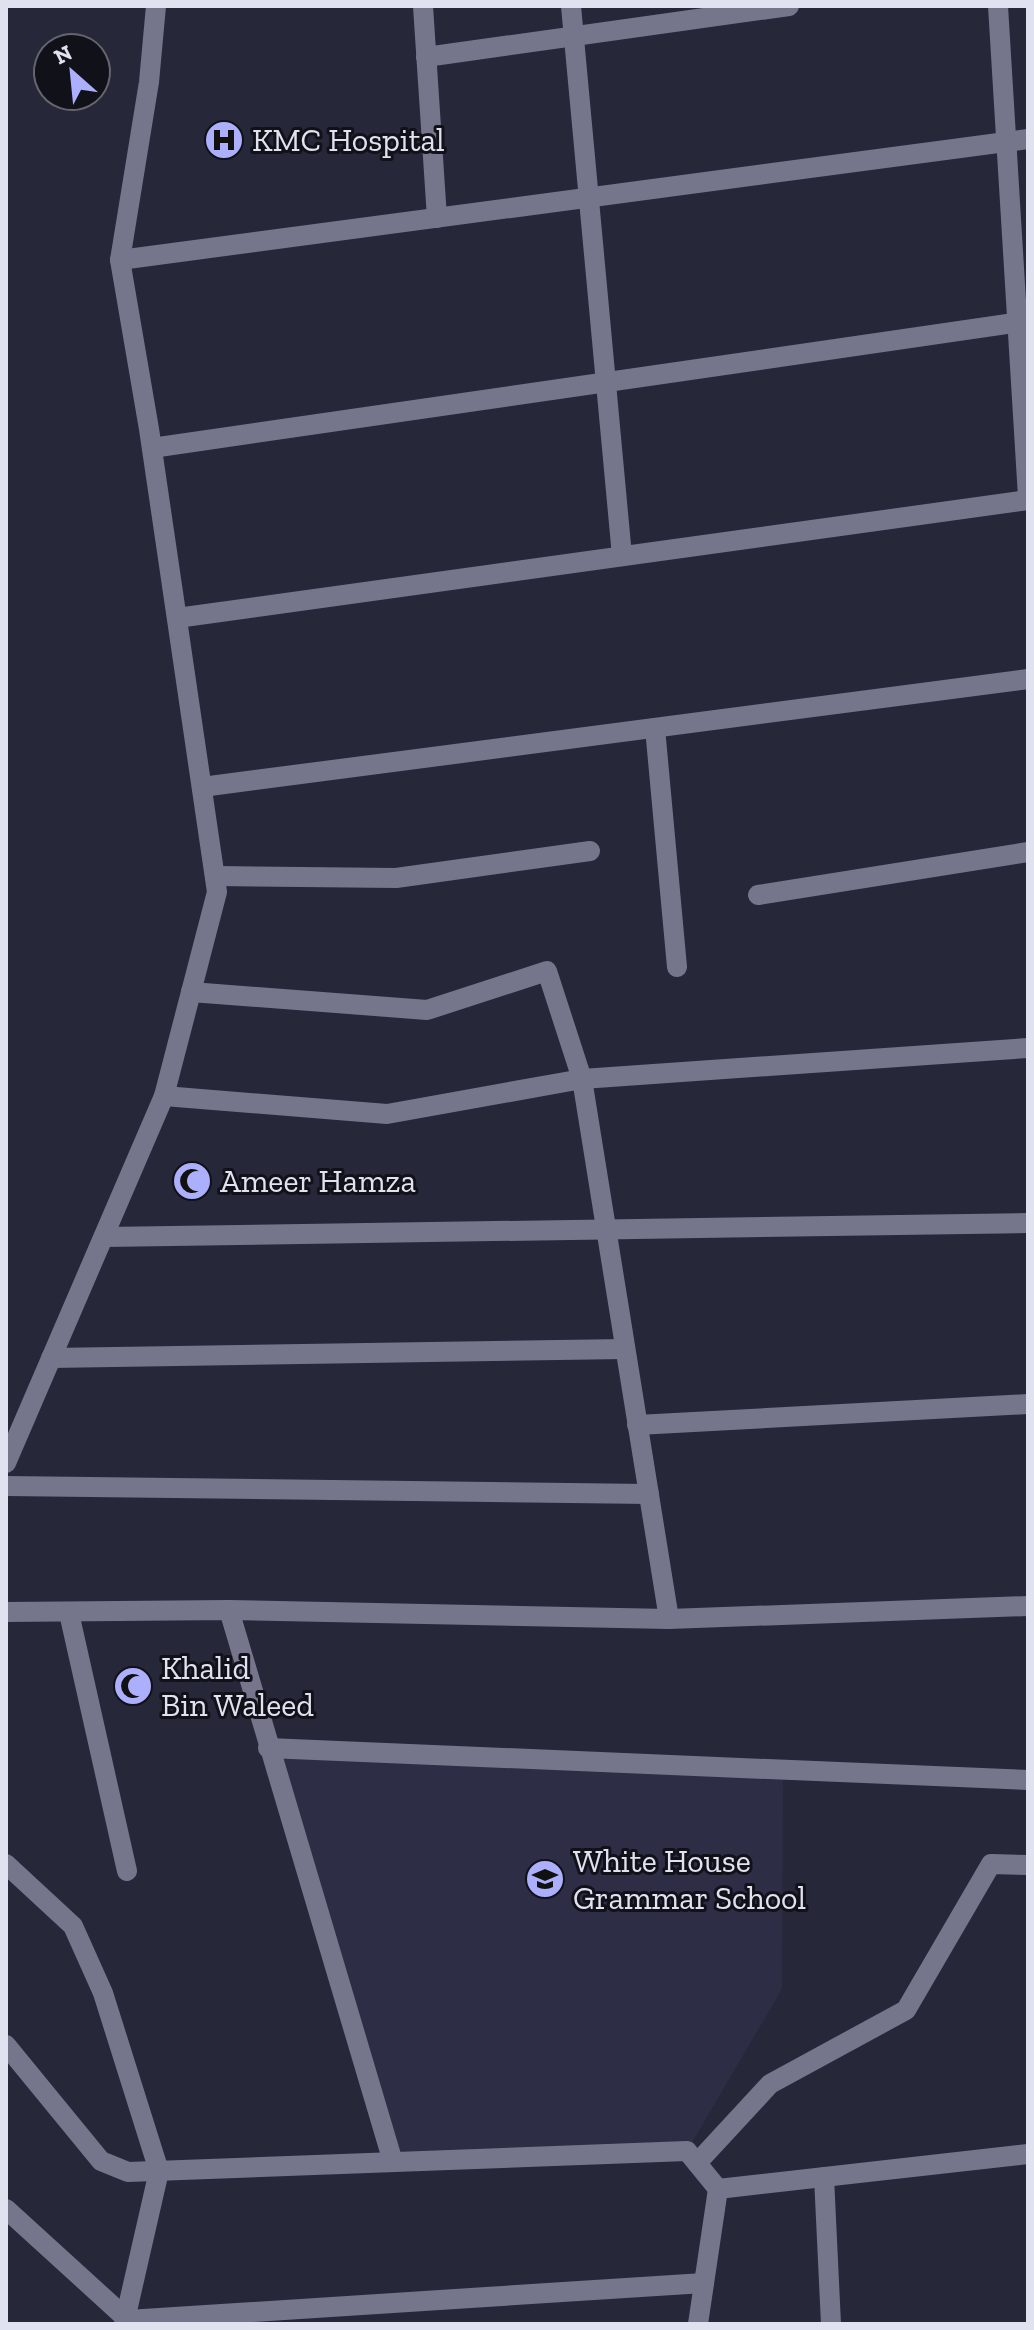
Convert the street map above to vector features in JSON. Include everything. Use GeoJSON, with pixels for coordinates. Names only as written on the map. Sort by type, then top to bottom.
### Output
{"type":"FeatureCollection","features":[{"type":"Feature","properties":{"kind":"street"},"geometry":{"type":"LineString","coordinates":[[6,1463],[164,1096],[217,892],[152,448],[120,260],[149,82],[156,6]]}},
{"type":"Feature","properties":{"kind":"street"},"geometry":{"type":"LineString","coordinates":[[423,6],[437,218]]}},
{"type":"Feature","properties":{"kind":"street"},"geometry":{"type":"LineString","coordinates":[[571,6],[622,556]]}},
{"type":"Feature","properties":{"kind":"street"},"geometry":{"type":"LineString","coordinates":[[426,57],[789,6]]}},
{"type":"Feature","properties":{"kind":"street"},"geometry":{"type":"LineString","coordinates":[[177,618],[1028,499],[1023,322],[998,6]]}},
{"type":"Feature","properties":{"kind":"street"},"geometry":{"type":"LineString","coordinates":[[120,260],[1028,139]]}},
{"type":"Feature","properties":{"kind":"street"},"geometry":{"type":"LineString","coordinates":[[152,448],[1023,322]]}},
{"type":"Feature","properties":{"kind":"street"},"geometry":{"type":"LineString","coordinates":[[202,787],[1028,679]]}},
{"type":"Feature","properties":{"kind":"street"},"geometry":{"type":"LineString","coordinates":[[655,728],[677,967]]}},
{"type":"Feature","properties":{"kind":"street"},"geometry":{"type":"LineString","coordinates":[[215,876],[396,878],[590,851]]}},
{"type":"Feature","properties":{"kind":"street"},"geometry":{"type":"LineString","coordinates":[[758,895],[1028,852]]}},
{"type":"Feature","properties":{"kind":"street"},"geometry":{"type":"LineString","coordinates":[[191,992],[427,1010],[547,971],[582,1079],[669,1619]]}},
{"type":"Feature","properties":{"kind":"street"},"geometry":{"type":"LineString","coordinates":[[164,1096],[387,1114],[582,1079],[1028,1048]]}},
{"type":"Feature","properties":{"kind":"street"},"geometry":{"type":"LineString","coordinates":[[104,1237],[1028,1223]]}},
{"type":"Feature","properties":{"kind":"street"},"geometry":{"type":"LineString","coordinates":[[51,1358],[625,1349]]}},
{"type":"Feature","properties":{"kind":"street"},"geometry":{"type":"LineString","coordinates":[[637,1425],[1028,1404]]}},
{"type":"Feature","properties":{"kind":"street"},"geometry":{"type":"LineString","coordinates":[[6,1486],[649,1494]]}},
{"type":"Feature","properties":{"kind":"street"},"geometry":{"type":"LineString","coordinates":[[6,1612],[229,1610],[669,1619],[1028,1606]]}},
{"type":"Feature","properties":{"kind":"street"},"geometry":{"type":"LineString","coordinates":[[229,1610],[393,2162]]}},
{"type":"Feature","properties":{"kind":"street"},"geometry":{"type":"LineString","coordinates":[[69,1613],[127,1871]]}},
{"type":"Feature","properties":{"kind":"street"},"geometry":{"type":"LineString","coordinates":[[268,1748],[1028,1780]]}},
{"type":"Feature","properties":{"kind":"street"},"geometry":{"type":"LineString","coordinates":[[6,1864],[73,1926],[103,1993],[159,2171],[126,2322]]}},
{"type":"Feature","properties":{"kind":"street"},"geometry":{"type":"LineString","coordinates":[[697,2163],[770,2084],[906,2010],[991,1864],[1028,1865]]}},
{"type":"Feature","properties":{"kind":"street"},"geometry":{"type":"LineString","coordinates":[[6,2045],[101,2161],[128,2172],[687,2151],[718,2189],[698,2324]]}},
{"type":"Feature","properties":{"kind":"street"},"geometry":{"type":"LineString","coordinates":[[718,2189],[1028,2154]]}},
{"type":"Feature","properties":{"kind":"street"},"geometry":{"type":"LineString","coordinates":[[824,2177],[831,2324]]}},
{"type":"Feature","properties":{"kind":"street"},"geometry":{"type":"LineString","coordinates":[[6,2209],[126,2322],[704,2283]]}},
{"type":"Feature","properties":{"kind":"shaded area","name":"White House Grammar School"},"geometry":{"type":"Polygon","coordinates":[[[268,1748],[783,1770],[782,1989],[687,2151],[393,2162],[268,1748]]]}},
{"type":"Feature","properties":{"kind":"place","name":"KMC Hospital"},"geometry":{"type":"Point","coordinates":[224,140]}},
{"type":"Feature","properties":{"kind":"place","name":"Ameer Hamza"},"geometry":{"type":"Point","coordinates":[192,1181]}},
{"type":"Feature","properties":{"kind":"place","name":"Khalid Bin Waleed"},"geometry":{"type":"Point","coordinates":[133,1686]}},
{"type":"Feature","properties":{"kind":"place","name":"White House Grammar School"},"geometry":{"type":"Point","coordinates":[545,1879]}}]}
